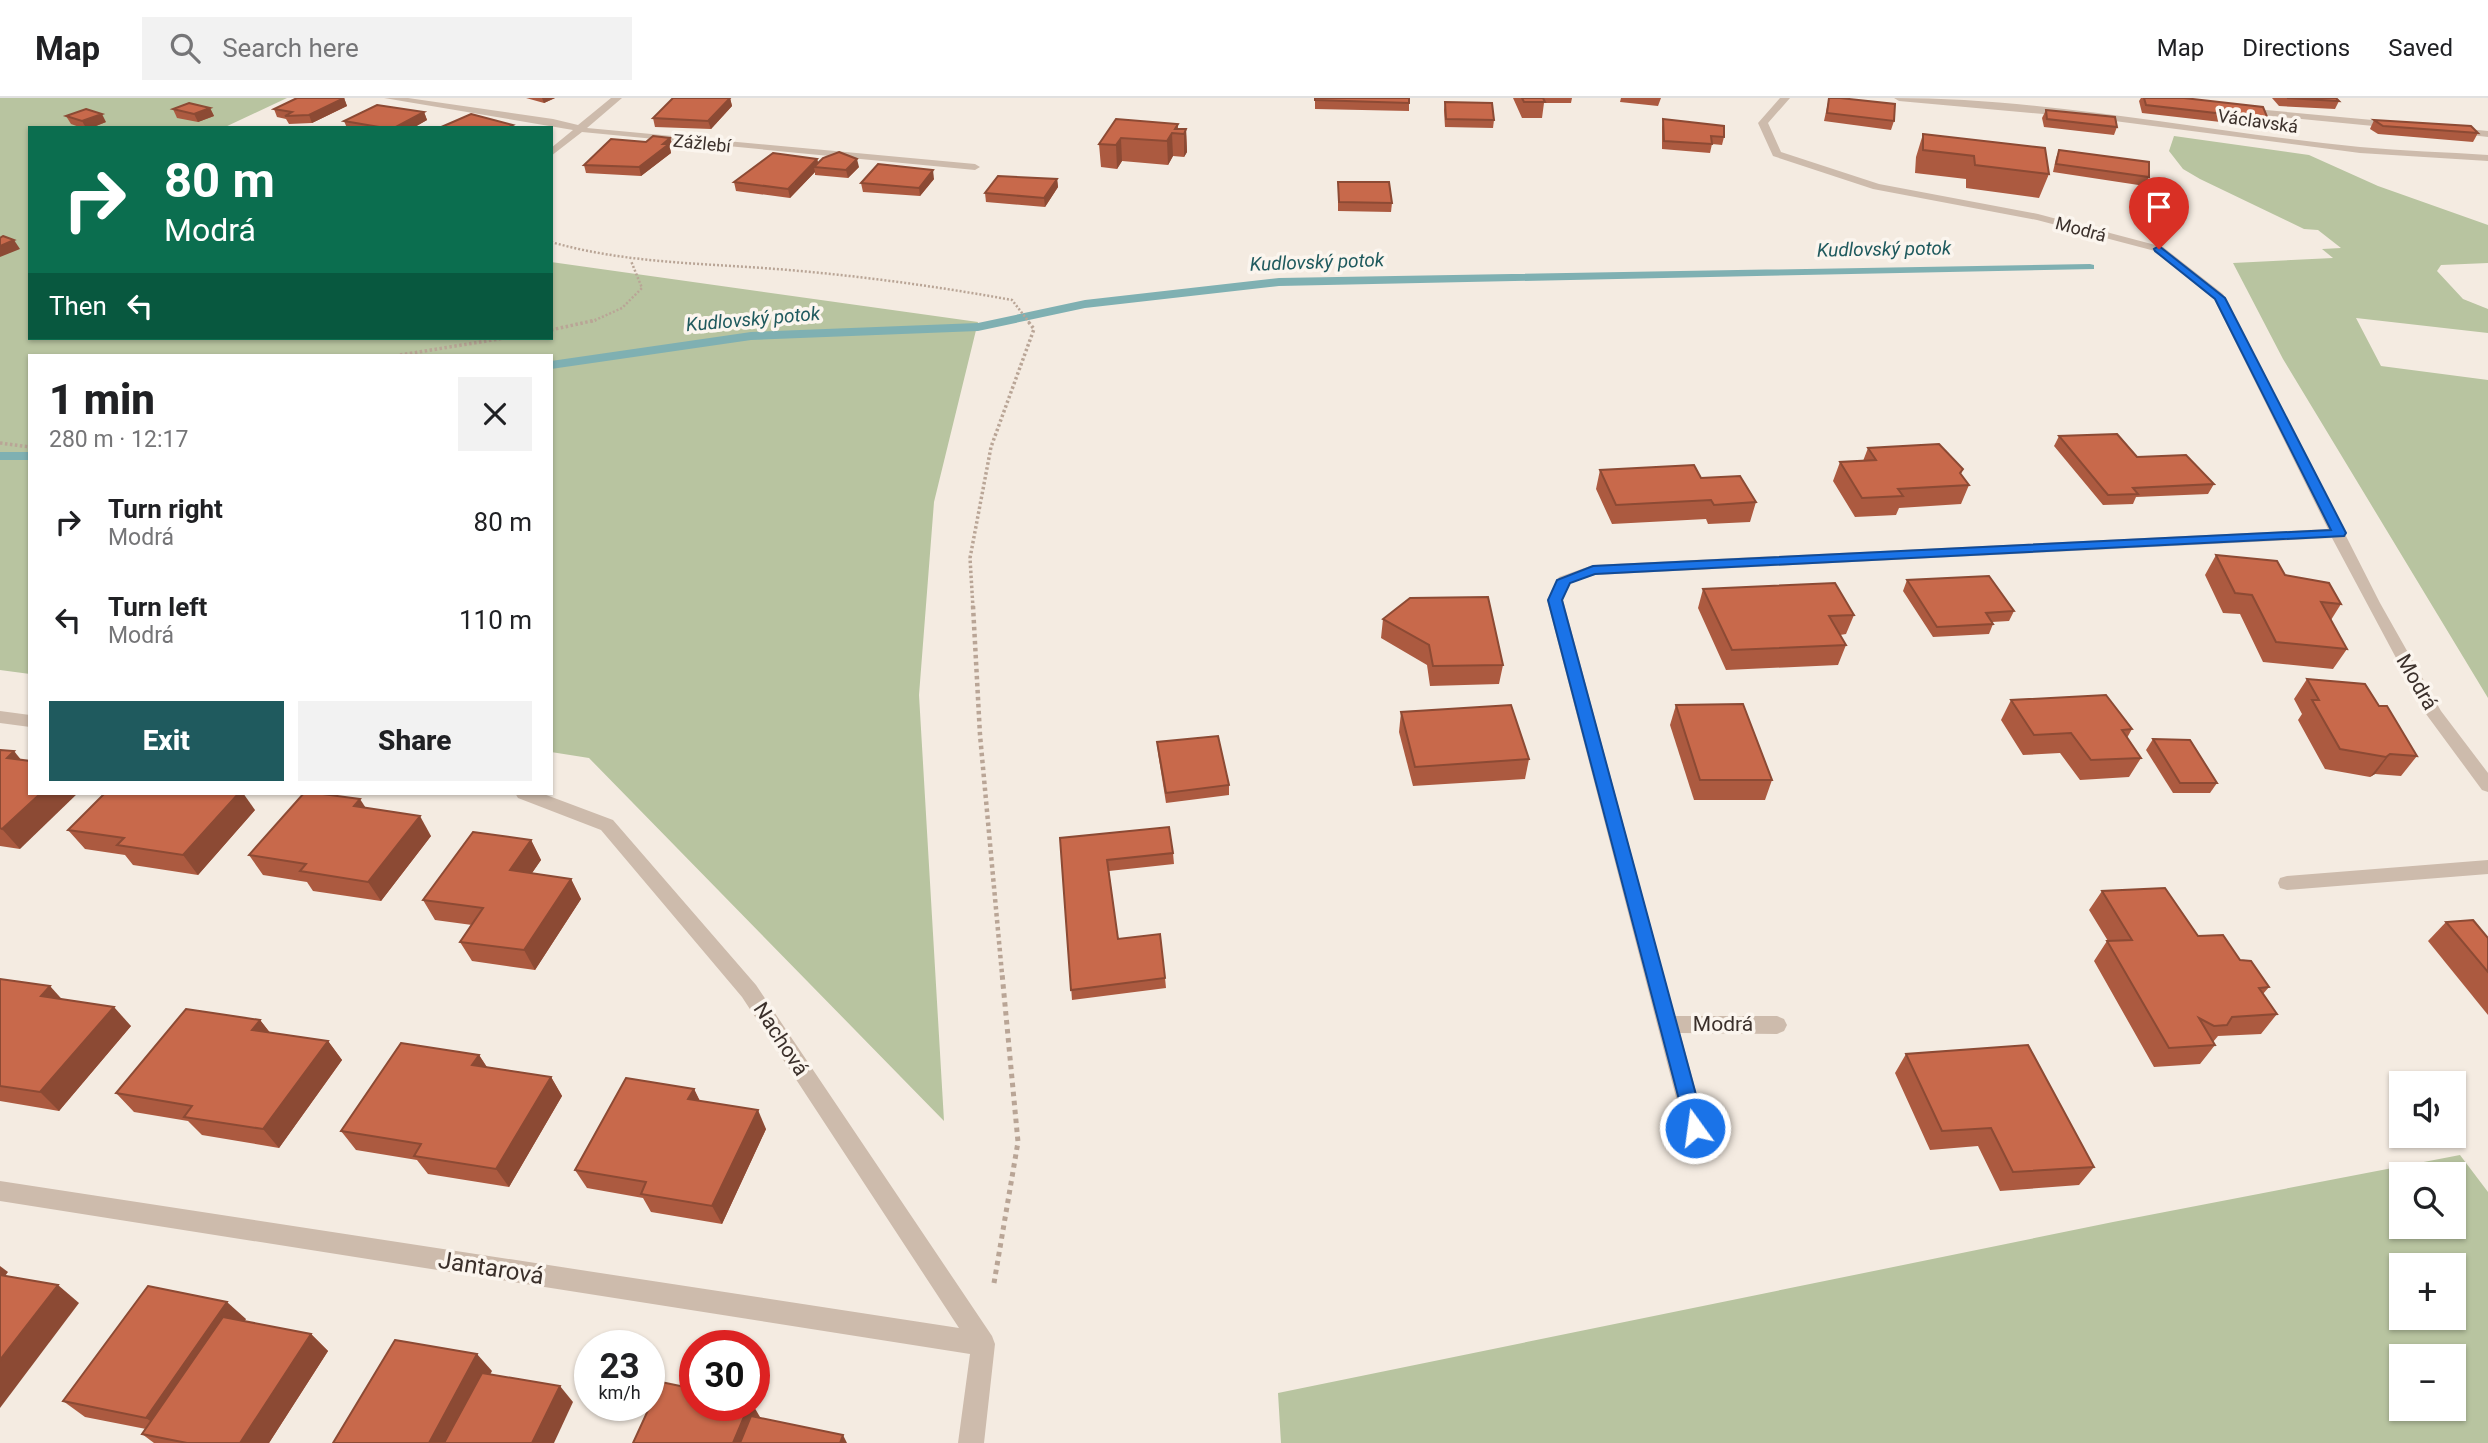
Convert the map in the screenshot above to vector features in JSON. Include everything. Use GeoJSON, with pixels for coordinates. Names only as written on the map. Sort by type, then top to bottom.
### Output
{"type":"FeatureCollection","features":[{"type":"Feature","properties":{"kind":"street","name":"Zážlebí"},"geometry":{"type":"LineString","coordinates":[[389,98],[577,128],[803,153],[975,167]]}},
{"type":"Feature","properties":{"kind":"street"},"geometry":{"type":"LineString","coordinates":[[553,151],[577,128],[617,98]]}},
{"type":"Feature","properties":{"kind":"street","name":"Modrá"},"geometry":{"type":"LineString","coordinates":[[1785,98],[1763,123],[1777,154],[1877,187],[2038,218],[2159,249],[2219,298],[2372,603],[2434,714],[2488,786]]}},
{"type":"Feature","properties":{"kind":"street","name":"Václavská"},"geometry":{"type":"LineString","coordinates":[[1899,98],[2099,116],[2360,150],[2488,158]]}},
{"type":"Feature","properties":{"kind":"street"},"geometry":{"type":"LineString","coordinates":[[2231,110],[2410,127]]}},
{"type":"Feature","properties":{"kind":"street"},"geometry":{"type":"LineString","coordinates":[[2447,130],[2488,134]]}},
{"type":"Feature","properties":{"kind":"street","name":"Modrá"},"geometry":{"type":"LineString","coordinates":[[1695,1128],[1555,600],[1564,580],[1593,570],[2339,533]]}},
{"type":"Feature","properties":{"kind":"street"},"geometry":{"type":"LineString","coordinates":[[0,717],[28,721]]}},
{"type":"Feature","properties":{"kind":"street","name":"Nachová"},"geometry":{"type":"LineString","coordinates":[[529,795],[607,825],[749,990],[983,1344]]}},
{"type":"Feature","properties":{"kind":"street"},"geometry":{"type":"LineString","coordinates":[[2287,883],[2488,867]]}},
{"type":"Feature","properties":{"kind":"street","name":"Modrá"},"geometry":{"type":"LineString","coordinates":[[1669,1024],[1777,1025]]}},
{"type":"Feature","properties":{"kind":"street","name":"Jantarová"},"geometry":{"type":"LineString","coordinates":[[0,1191],[983,1344]]}},
{"type":"Feature","properties":{"kind":"street"},"geometry":{"type":"LineString","coordinates":[[971,1443],[983,1344]]}},
{"type":"Feature","properties":{"kind":"path"},"geometry":{"type":"LineString","coordinates":[[553,243],[631,261],[763,268],[928,284],[1012,300],[1034,329],[990,447],[971,558],[980,735],[1018,1142],[983,1344]]}},
{"type":"Feature","properties":{"kind":"path"},"geometry":{"type":"LineString","coordinates":[[553,330],[590,323],[627,307],[642,289],[631,261]]}},
{"type":"Feature","properties":{"kind":"path"},"geometry":{"type":"LineString","coordinates":[[406,354],[493,340]]}},
{"type":"Feature","properties":{"kind":"path"},"geometry":{"type":"LineString","coordinates":[[0,443],[28,447]]}},
{"type":"Feature","properties":{"kind":"green space"},"geometry":{"type":"Polygon","coordinates":[[[0,98],[287,98],[227,126],[28,126],[28,340],[553,340],[553,262],[978,322],[934,502],[919,695],[944,1121],[589,758],[553,752],[553,354],[28,354],[28,674],[0,670],[0,98]]]}},
{"type":"Feature","properties":{"kind":"green space"},"geometry":{"type":"Polygon","coordinates":[[[2174,136],[2309,155],[2378,186],[2488,225],[2488,263],[2441,265],[2437,271],[2463,299],[2488,309],[2488,333],[2356,318],[2381,366],[2488,380],[2488,698],[2283,359],[2233,263],[2333,258],[2322,249],[2341,248],[2318,230],[2304,229],[2183,169],[2169,151],[2174,136]]]}},
{"type":"Feature","properties":{"kind":"green space"},"geometry":{"type":"Polygon","coordinates":[[[2460,1155],[2465,1162],[2424,1162],[2460,1155]]]}},
{"type":"Feature","properties":{"kind":"green space"},"geometry":{"type":"Polygon","coordinates":[[[2466,1163],[2488,1192],[2488,1443],[1281,1443],[1278,1393],[2113,1222],[2389,1169],[2389,1239],[2466,1239],[2466,1163]]]}},
{"type":"Feature","properties":{"kind":"building"},"geometry":{"type":"Polygon","coordinates":[[[297,98],[344,98],[309,115],[285,116],[292,112],[274,109],[297,98]]]}},
{"type":"Feature","properties":{"kind":"building"},"geometry":{"type":"Polygon","coordinates":[[[673,98],[730,98],[708,121],[653,118],[673,98]]]}},
{"type":"Feature","properties":{"kind":"building"},"geometry":{"type":"Polygon","coordinates":[[[1409,98],[1409,103],[1315,100],[1409,98]]]}},
{"type":"Feature","properties":{"kind":"building"},"geometry":{"type":"Polygon","coordinates":[[[1522,98],[1543,98],[1545,102],[1524,102],[1522,98]]]}},
{"type":"Feature","properties":{"kind":"building"},"geometry":{"type":"Polygon","coordinates":[[[1829,98],[1895,104],[1894,121],[1827,113],[1829,98]]]}},
{"type":"Feature","properties":{"kind":"building"},"geometry":{"type":"Polygon","coordinates":[[[2144,98],[2184,98],[2263,107],[2268,119],[2146,105],[2144,98]]]}},
{"type":"Feature","properties":{"kind":"building"},"geometry":{"type":"Polygon","coordinates":[[[2287,98],[2336,98],[2339,101],[2287,98]]]}},
{"type":"Feature","properties":{"kind":"building"},"geometry":{"type":"Polygon","coordinates":[[[1445,102],[1492,103],[1494,120],[1446,119],[1445,102]]]}},
{"type":"Feature","properties":{"kind":"building"},"geometry":{"type":"Polygon","coordinates":[[[189,103],[210,108],[194,114],[173,109],[189,103]]]}},
{"type":"Feature","properties":{"kind":"building"},"geometry":{"type":"Polygon","coordinates":[[[377,105],[424,112],[398,126],[373,126],[344,121],[377,105]]]}},
{"type":"Feature","properties":{"kind":"building"},"geometry":{"type":"Polygon","coordinates":[[[86,109],[102,114],[82,121],[66,116],[86,109]]]}},
{"type":"Feature","properties":{"kind":"building"},"geometry":{"type":"Polygon","coordinates":[[[2046,110],[2115,117],[2117,127],[2047,119],[2046,110]]]}},
{"type":"Feature","properties":{"kind":"building"},"geometry":{"type":"Polygon","coordinates":[[[471,114],[513,125],[511,126],[444,126],[471,114]]]}},
{"type":"Feature","properties":{"kind":"building"},"geometry":{"type":"Polygon","coordinates":[[[1116,119],[1178,124],[1175,129],[1186,129],[1184,134],[1172,133],[1167,141],[1121,138],[1116,145],[1099,144],[1116,119]]]}},
{"type":"Feature","properties":{"kind":"building"},"geometry":{"type":"Polygon","coordinates":[[[1663,119],[1724,126],[1724,137],[1711,136],[1712,144],[1664,141],[1663,119]]]}},
{"type":"Feature","properties":{"kind":"building"},"geometry":{"type":"Polygon","coordinates":[[[2374,120],[2471,126],[2478,133],[2383,126],[2374,120]]]}},
{"type":"Feature","properties":{"kind":"building"},"geometry":{"type":"Polygon","coordinates":[[[1923,134],[2045,148],[2049,174],[1975,165],[1974,156],[1923,150],[1923,134]]]}},
{"type":"Feature","properties":{"kind":"building"},"geometry":{"type":"Polygon","coordinates":[[[653,136],[670,138],[663,144],[669,144],[639,167],[584,165],[611,139],[646,142],[653,136]]]}},
{"type":"Feature","properties":{"kind":"building"},"geometry":{"type":"Polygon","coordinates":[[[2059,150],[2149,162],[2149,177],[2056,164],[2059,150]]]}},
{"type":"Feature","properties":{"kind":"building"},"geometry":{"type":"Polygon","coordinates":[[[839,152],[857,159],[846,170],[814,167],[823,158],[839,152]]]}},
{"type":"Feature","properties":{"kind":"building"},"geometry":{"type":"Polygon","coordinates":[[[773,153],[817,159],[788,189],[734,182],[773,153]]]}},
{"type":"Feature","properties":{"kind":"building"},"geometry":{"type":"Polygon","coordinates":[[[878,164],[933,170],[919,188],[861,183],[878,164]]]}},
{"type":"Feature","properties":{"kind":"building"},"geometry":{"type":"Polygon","coordinates":[[[998,176],[1057,179],[1044,198],[985,193],[998,176]]]}},
{"type":"Feature","properties":{"kind":"building"},"geometry":{"type":"Polygon","coordinates":[[[1338,182],[1389,182],[1392,203],[1339,202],[1338,182]]]}},
{"type":"Feature","properties":{"kind":"building"},"geometry":{"type":"Polygon","coordinates":[[[3,236],[14,240],[0,246],[0,238],[3,236]]]}},
{"type":"Feature","properties":{"kind":"building"},"geometry":{"type":"Polygon","coordinates":[[[2117,434],[2137,457],[2186,455],[2214,484],[2133,488],[2138,494],[2108,495],[2059,436],[2117,434]]]}},
{"type":"Feature","properties":{"kind":"building"},"geometry":{"type":"Polygon","coordinates":[[[1939,444],[1963,469],[1960,473],[1969,485],[1898,489],[1903,496],[1862,498],[1840,462],[1876,460],[1868,448],[1939,444]]]}},
{"type":"Feature","properties":{"kind":"building"},"geometry":{"type":"Polygon","coordinates":[[[1694,465],[1701,478],[1740,476],[1756,502],[1714,505],[1711,500],[1616,505],[1600,470],[1694,465]]]}},
{"type":"Feature","properties":{"kind":"building"},"geometry":{"type":"Polygon","coordinates":[[[2216,555],[2277,561],[2285,575],[2329,583],[2341,604],[2321,602],[2347,649],[2276,642],[2252,595],[2235,593],[2216,555]]]}},
{"type":"Feature","properties":{"kind":"building"},"geometry":{"type":"Polygon","coordinates":[[[1989,576],[2014,611],[1986,613],[1993,624],[1937,627],[1907,580],[1989,576]]]}},
{"type":"Feature","properties":{"kind":"building"},"geometry":{"type":"Polygon","coordinates":[[[1835,583],[1854,615],[1829,616],[1846,645],[1732,650],[1703,589],[1835,583]]]}},
{"type":"Feature","properties":{"kind":"building"},"geometry":{"type":"Polygon","coordinates":[[[1488,597],[1503,665],[1433,666],[1429,645],[1383,619],[1410,598],[1488,597]]]}},
{"type":"Feature","properties":{"kind":"building"},"geometry":{"type":"Polygon","coordinates":[[[2307,679],[2365,684],[2379,706],[2387,706],[2417,756],[2390,754],[2386,757],[2340,749],[2312,700],[2319,700],[2307,679]]]}},
{"type":"Feature","properties":{"kind":"building"},"geometry":{"type":"Polygon","coordinates":[[[2106,695],[2132,729],[2122,730],[2141,758],[2091,760],[2071,733],[2034,735],[2011,700],[2106,695]]]}},
{"type":"Feature","properties":{"kind":"building"},"geometry":{"type":"Polygon","coordinates":[[[1743,704],[1772,780],[1700,780],[1676,705],[1743,704]]]}},
{"type":"Feature","properties":{"kind":"building"},"geometry":{"type":"Polygon","coordinates":[[[1511,705],[1529,759],[1415,767],[1401,712],[1511,705]]]}},
{"type":"Feature","properties":{"kind":"building"},"geometry":{"type":"Polygon","coordinates":[[[1218,736],[1229,785],[1166,793],[1157,742],[1218,736]]]}},
{"type":"Feature","properties":{"kind":"building"},"geometry":{"type":"Polygon","coordinates":[[[2153,739],[2190,740],[2217,783],[2180,783],[2153,739]]]}},
{"type":"Feature","properties":{"kind":"building"},"geometry":{"type":"Polygon","coordinates":[[[0,750],[14,751],[7,758],[28,761],[28,795],[39,795],[0,828],[0,750]]]}},
{"type":"Feature","properties":{"kind":"building"},"geometry":{"type":"Polygon","coordinates":[[[103,795],[237,795],[183,855],[117,845],[124,838],[68,830],[103,795]]]}},
{"type":"Feature","properties":{"kind":"building"},"geometry":{"type":"Polygon","coordinates":[[[302,795],[360,799],[354,806],[420,816],[368,882],[300,871],[306,864],[249,855],[302,795]]]}},
{"type":"Feature","properties":{"kind":"building"},"geometry":{"type":"Polygon","coordinates":[[[1169,827],[1173,853],[1107,860],[1118,939],[1160,934],[1165,978],[1071,990],[1060,838],[1169,827]]]}},
{"type":"Feature","properties":{"kind":"building"},"geometry":{"type":"Polygon","coordinates":[[[473,832],[531,840],[510,870],[571,879],[524,950],[460,942],[483,908],[423,900],[473,832]]]}},
{"type":"Feature","properties":{"kind":"building"},"geometry":{"type":"Polygon","coordinates":[[[2165,888],[2198,936],[2223,935],[2240,960],[2251,961],[2269,987],[2259,988],[2277,1014],[2232,1017],[2227,1025],[2214,1026],[2199,1018],[2215,1045],[2169,1048],[2107,941],[2132,940],[2102,891],[2165,888]]]}},
{"type":"Feature","properties":{"kind":"building"},"geometry":{"type":"Polygon","coordinates":[[[2473,920],[2488,938],[2488,972],[2446,922],[2473,920]]]}},
{"type":"Feature","properties":{"kind":"building"},"geometry":{"type":"Polygon","coordinates":[[[0,979],[50,986],[41,996],[114,1007],[40,1092],[0,1086],[0,979]]]}},
{"type":"Feature","properties":{"kind":"building"},"geometry":{"type":"Polygon","coordinates":[[[186,1009],[260,1020],[252,1030],[328,1041],[263,1129],[184,1117],[192,1106],[116,1093],[186,1009]]]}},
{"type":"Feature","properties":{"kind":"building"},"geometry":{"type":"Polygon","coordinates":[[[401,1043],[479,1055],[472,1065],[551,1077],[496,1169],[414,1156],[421,1144],[341,1131],[401,1043]]]}},
{"type":"Feature","properties":{"kind":"building"},"geometry":{"type":"Polygon","coordinates":[[[2028,1045],[2094,1167],[2013,1172],[1991,1128],[1942,1131],[1906,1054],[2028,1045]]]}},
{"type":"Feature","properties":{"kind":"building"},"geometry":{"type":"Polygon","coordinates":[[[626,1078],[694,1089],[688,1099],[758,1110],[712,1206],[641,1194],[646,1182],[575,1170],[626,1078]]]}},
{"type":"Feature","properties":{"kind":"building"},"geometry":{"type":"Polygon","coordinates":[[[0,1275],[58,1285],[0,1360],[0,1275]]]}},
{"type":"Feature","properties":{"kind":"building"},"geometry":{"type":"Polygon","coordinates":[[[148,1286],[227,1302],[146,1418],[63,1401],[148,1286]]]}},
{"type":"Feature","properties":{"kind":"building"},"geometry":{"type":"Polygon","coordinates":[[[223,1317],[311,1334],[240,1443],[187,1443],[142,1434],[223,1317]]]}},
{"type":"Feature","properties":{"kind":"building"},"geometry":{"type":"Polygon","coordinates":[[[395,1340],[477,1354],[429,1443],[333,1443],[395,1340]]]}},
{"type":"Feature","properties":{"kind":"building"},"geometry":{"type":"Polygon","coordinates":[[[482,1373],[560,1386],[532,1443],[444,1443],[482,1373]]]}},
{"type":"Feature","properties":{"kind":"building"},"geometry":{"type":"Polygon","coordinates":[[[665,1383],[679,1386],[679,1421],[742,1421],[733,1443],[633,1443],[643,1421],[665,1421],[665,1383]]]}},
{"type":"Feature","properties":{"kind":"building"},"geometry":{"type":"Polygon","coordinates":[[[770,1420],[843,1435],[840,1443],[740,1443],[749,1421],[770,1420]]]}},
{"type":"Feature","properties":{"kind":"waterway","name":"Kudlovský potok"},"geometry":{"type":"LineString","coordinates":[[553,365],[751,336],[978,327],[1085,304],[1279,282],[2090,267]]}},
{"type":"Feature","properties":{"kind":"waterway","name":"Kudlovský potok"},"geometry":{"type":"LineString","coordinates":[[0,456],[28,456]]}},
{"type":"Feature","properties":{"kind":"route"},"geometry":{"type":"LineString","coordinates":[[1695,1128],[1555,600],[1564,580],[1593,570],[1871,554],[2339,533],[2219,298],[2159,249]]}}]}
